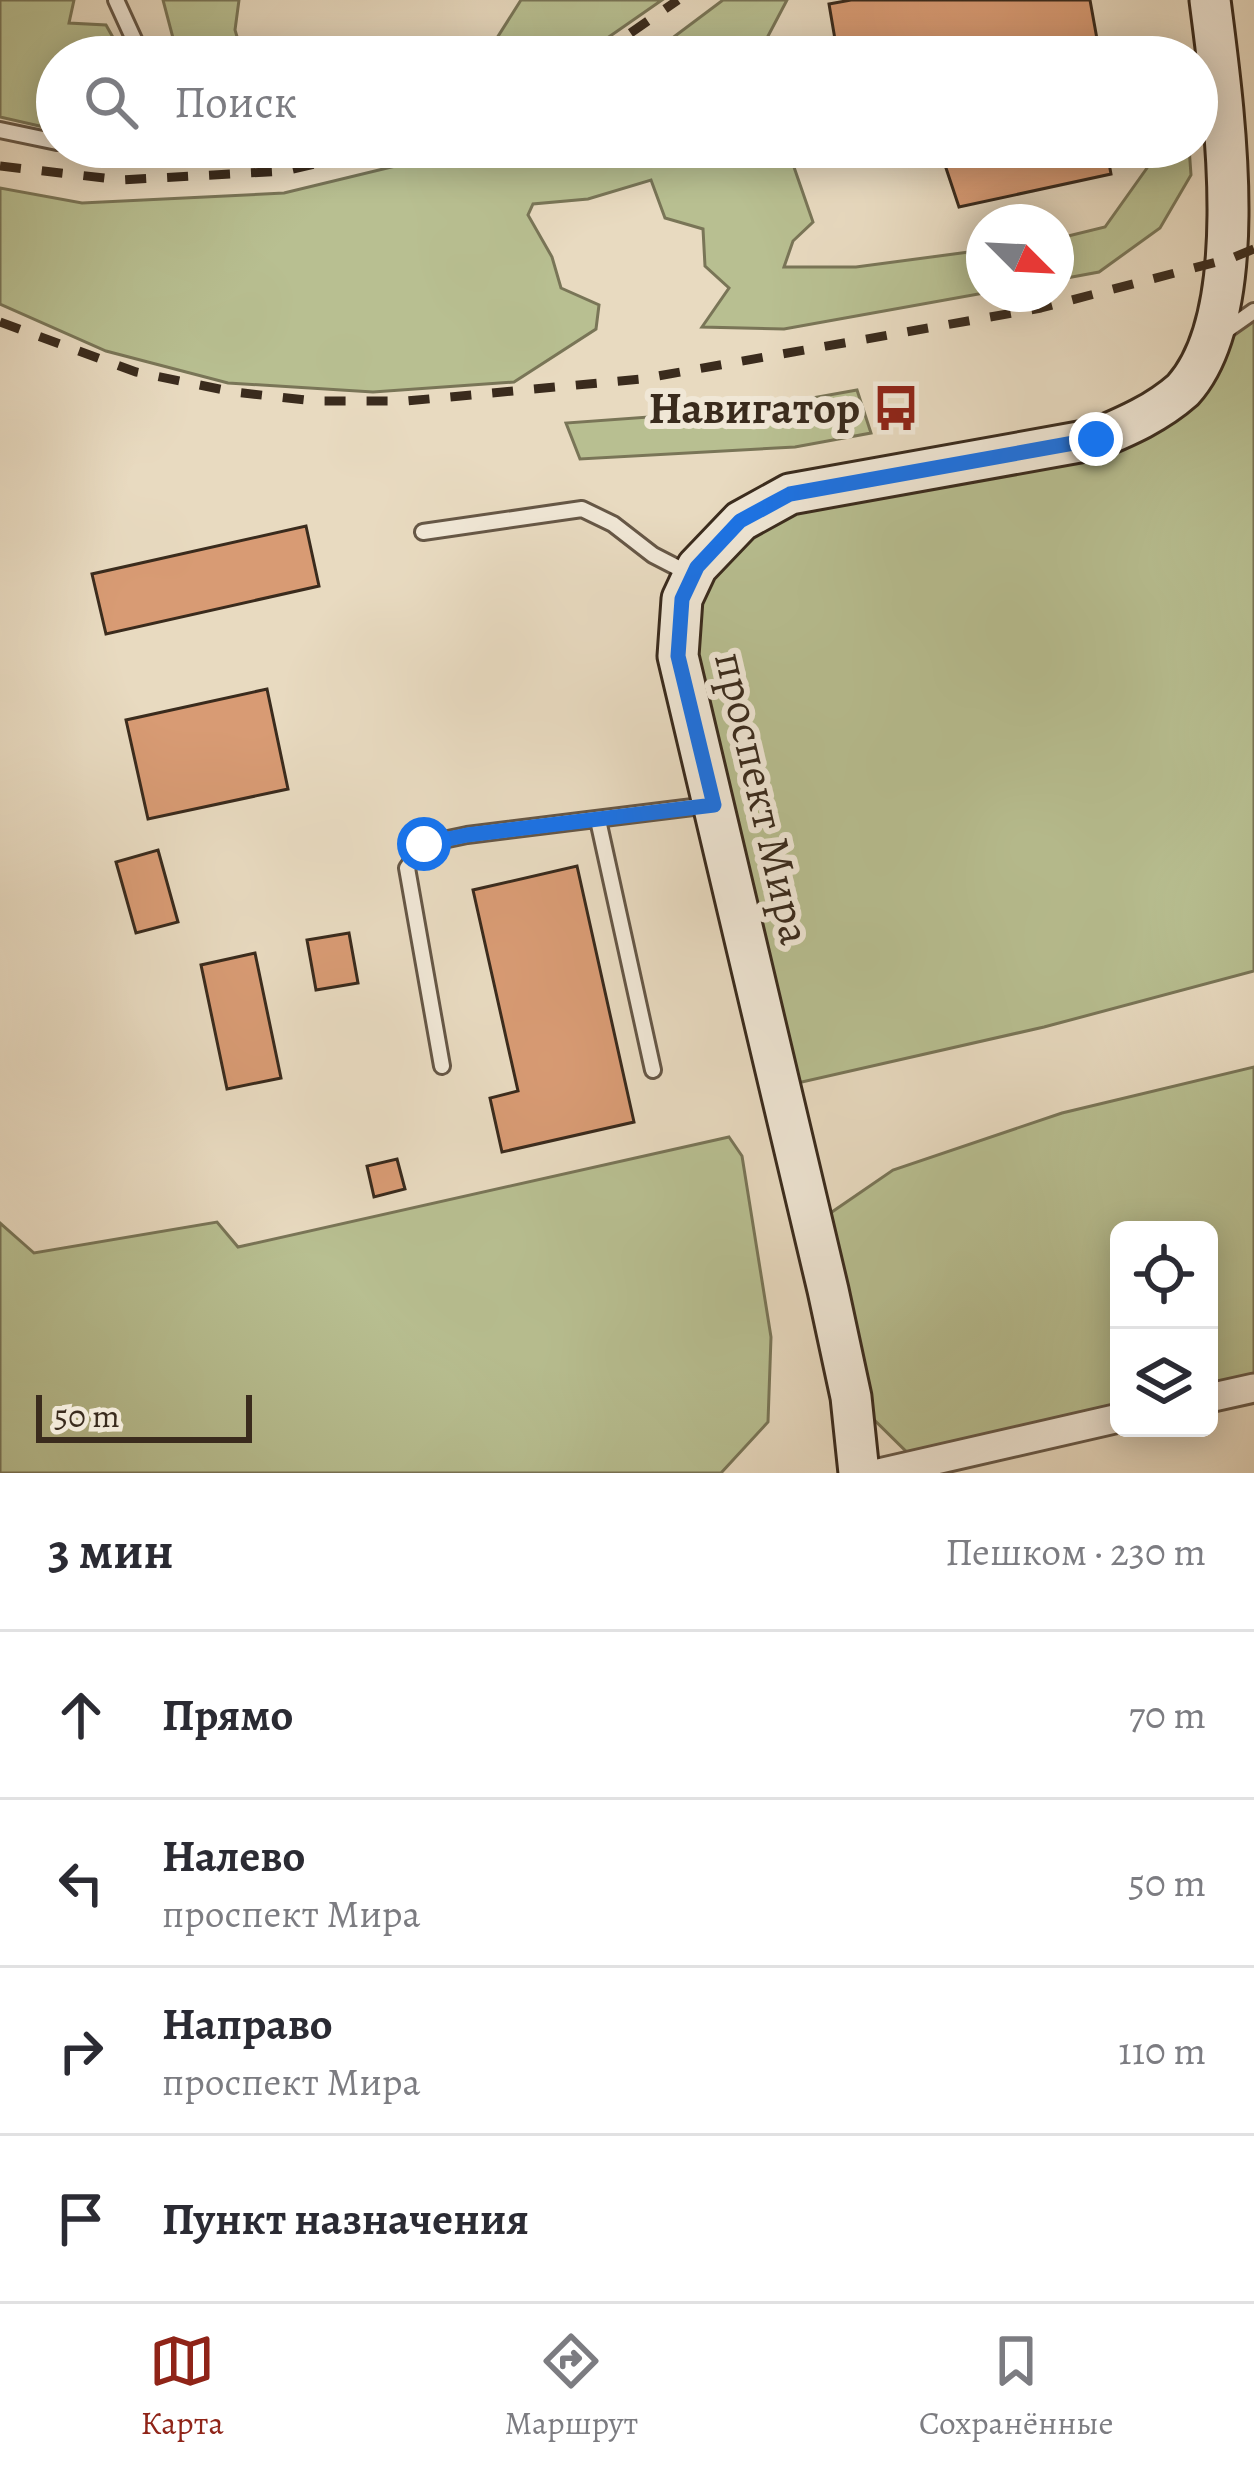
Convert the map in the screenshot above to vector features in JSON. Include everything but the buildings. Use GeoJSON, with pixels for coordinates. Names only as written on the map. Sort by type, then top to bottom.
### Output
{"type":"FeatureCollection","features":[{"type":"Feature","properties":{"kind":"main road","name":"проспект Мира"},"geometry":{"type":"LineString","coordinates":[[1210,0],[1214,36]]}},
{"type":"Feature","properties":{"kind":"main road","name":"проспект Мира"},"geometry":{"type":"LineString","coordinates":[[859,1473],[851,1397],[828,1290],[678,656],[682,599],[693,575],[740,521],[790,494],[1096,439],[1139,422],[1186,388],[1220,334],[1232,258],[1234,193],[1218,64]]}},
{"type":"Feature","properties":{"kind":"street"},"geometry":{"type":"LineString","coordinates":[[1218,1396],[1254,1388]]}},
{"type":"Feature","properties":{"kind":"street"},"geometry":{"type":"LineString","coordinates":[[879,1473],[1110,1420]]}},
{"type":"Feature","properties":{"kind":"lane"},"geometry":{"type":"LineString","coordinates":[[116,0],[132,36]]}},
{"type":"Feature","properties":{"kind":"lane"},"geometry":{"type":"LineString","coordinates":[[0,130],[36,138]]}},
{"type":"Feature","properties":{"kind":"lane"},"geometry":{"type":"LineString","coordinates":[[1220,334],[1254,311]]}},
{"type":"Feature","properties":{"kind":"lane"},"geometry":{"type":"LineString","coordinates":[[423,532],[582,509],[693,575]]}},
{"type":"Feature","properties":{"kind":"lane"},"geometry":{"type":"LineString","coordinates":[[442,1066],[407,868],[424,844],[714,805]]}},
{"type":"Feature","properties":{"kind":"lane"},"geometry":{"type":"LineString","coordinates":[[598,820],[653,1070]]}},
{"type":"Feature","properties":{"kind":"green space"},"geometry":{"type":"Polygon","coordinates":[[[0,0],[74,0],[69,23],[106,25],[112,36],[36,36],[36,125],[0,117],[0,0]]]}},
{"type":"Feature","properties":{"kind":"green space"},"geometry":{"type":"Polygon","coordinates":[[[163,0],[239,0],[237,36],[172,36],[163,0]]]}},
{"type":"Feature","properties":{"kind":"green space"},"geometry":{"type":"Polygon","coordinates":[[[521,0],[662,0],[610,36],[498,36],[521,0]]]}},
{"type":"Feature","properties":{"kind":"green space"},"geometry":{"type":"Polygon","coordinates":[[[723,0],[787,0],[768,36],[675,36],[723,0]]]}},
{"type":"Feature","properties":{"kind":"green space"},"geometry":{"type":"Polygon","coordinates":[[[387,168],[794,168],[813,222],[793,241],[784,267],[856,267],[966,252],[966,296],[784,329],[702,327],[729,288],[705,266],[703,229],[665,218],[651,180],[588,199],[533,204],[528,215],[552,257],[561,288],[599,305],[596,329],[514,382],[373,392],[228,383],[106,351],[0,304],[0,188],[82,203],[284,193],[387,168]]]}},
{"type":"Feature","properties":{"kind":"green space"},"geometry":{"type":"Polygon","coordinates":[[[1147,168],[1190,168],[1191,175],[1160,228],[1099,272],[1074,277],[1074,235],[1105,227],[1147,168]]]}},
{"type":"Feature","properties":{"kind":"green space"},"geometry":{"type":"Polygon","coordinates":[[[1254,311],[1254,971],[1044,1027],[780,1087],[682,599],[741,521],[1095,439],[1254,311]]]}},
{"type":"Feature","properties":{"kind":"green space"},"geometry":{"type":"Polygon","coordinates":[[[857,390],[871,433],[795,447],[580,459],[566,423],[745,410],[857,390]]]}},
{"type":"Feature","properties":{"kind":"green space"},"geometry":{"type":"Polygon","coordinates":[[[1254,1067],[1254,1388],[1218,1396],[1218,1221],[1110,1221],[1110,1420],[919,1464],[851,1397],[813,1225],[893,1170],[1062,1113],[1254,1067]]]}},
{"type":"Feature","properties":{"kind":"green space"},"geometry":{"type":"Polygon","coordinates":[[[729,1137],[742,1156],[771,1337],[768,1422],[721,1473],[0,1473],[0,1223],[34,1253],[217,1222],[238,1247],[729,1137]]]}},
{"type":"Feature","properties":{"kind":"railway"},"geometry":{"type":"LineString","coordinates":[[626,36],[678,0]]}},
{"type":"Feature","properties":{"kind":"railway"},"geometry":{"type":"LineString","coordinates":[[0,166],[121,180],[297,168]]}},
{"type":"Feature","properties":{"kind":"railway"},"geometry":{"type":"LineString","coordinates":[[0,322],[136,372],[234,392],[314,401],[407,401],[641,379],[1041,308],[1254,249]]}},
{"type":"Feature","properties":{"kind":"place","name":"Навигатор"},"geometry":{"type":"Point","coordinates":[896,408]}},
{"type":"Feature","properties":{"kind":"route"},"geometry":{"type":"LineString","coordinates":[[424,844],[714,805],[678,656],[682,599],[697,567],[740,521],[790,494],[1096,439]]}}]}
